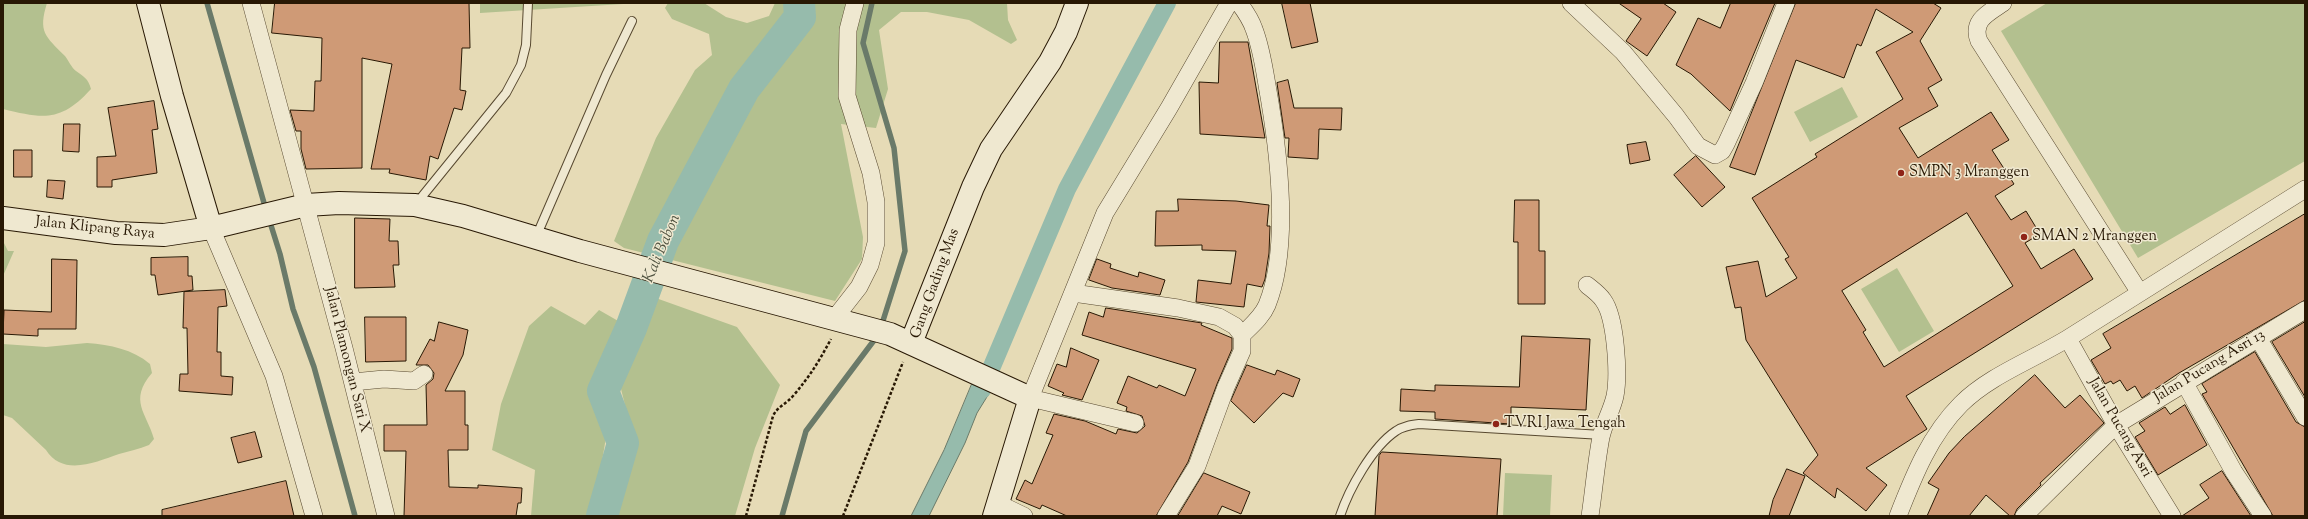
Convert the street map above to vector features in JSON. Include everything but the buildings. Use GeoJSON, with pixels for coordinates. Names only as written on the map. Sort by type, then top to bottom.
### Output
{"type":"FeatureCollection","features":[{"type":"Feature","properties":{"kind":"main road"},"geometry":{"type":"LineString","coordinates":[[148,3],[172,96],[220,226]]}},
{"type":"Feature","properties":{"kind":"main road","name":"Gang Gading Mas"},"geometry":{"type":"LineString","coordinates":[[1021,393],[919,346],[973,187],[988,156],[1050,62],[1066,32],[1077,3]]}},
{"type":"Feature","properties":{"kind":"main road","name":"Jalan Klipang Raya"},"geometry":{"type":"LineString","coordinates":[[9,219],[116,233],[164,235],[220,226],[298,207],[340,203],[415,205],[463,216],[580,251],[890,334],[919,346]]}},
{"type":"Feature","properties":{"kind":"main road"},"geometry":{"type":"LineString","coordinates":[[996,510],[1021,393]]}},
{"type":"Feature","properties":{"kind":"street","name":"Jalan Plamongan Sari X"},"geometry":{"type":"LineString","coordinates":[[251,3],[298,207],[353,382],[386,516]]}},
{"type":"Feature","properties":{"kind":"street"},"geometry":{"type":"LineString","coordinates":[[843,321],[870,265],[876,243],[876,202],[871,173],[848,96],[848,30],[856,3]]}},
{"type":"Feature","properties":{"kind":"street"},"geometry":{"type":"LineString","coordinates":[[1135,423],[1021,393],[1073,293],[1105,213],[1169,108],[1229,3]]}},
{"type":"Feature","properties":{"kind":"street"},"geometry":{"type":"LineString","coordinates":[[1239,3],[1250,18],[1261,51],[1276,134],[1280,206],[1278,256],[1267,306],[1258,320],[1242,335]]}},
{"type":"Feature","properties":{"kind":"street"},"geometry":{"type":"LineString","coordinates":[[1571,3],[1623,52],[1676,116],[1698,146],[1715,155],[1722,151],[1726,144],[1754,83],[1786,3]]}},
{"type":"Feature","properties":{"kind":"street"},"geometry":{"type":"LineString","coordinates":[[2003,3],[1979,21],[1976,27],[1979,41],[2140,293]]}},
{"type":"Feature","properties":{"kind":"street"},"geometry":{"type":"LineString","coordinates":[[1898,516],[1911,482],[1936,432],[1962,402],[1997,378],[2068,338],[2305,189]]}},
{"type":"Feature","properties":{"kind":"street"},"geometry":{"type":"LineString","coordinates":[[220,226],[274,376],[314,516]]}},
{"type":"Feature","properties":{"kind":"street"},"geometry":{"type":"LineString","coordinates":[[1587,285],[1603,300],[1608,309],[1615,346],[1617,370],[1615,396],[1602,435],[1590,516]]}},
{"type":"Feature","properties":{"kind":"street"},"geometry":{"type":"LineString","coordinates":[[1073,293],[1178,308],[1219,317],[1235,326],[1242,335],[1242,351],[1226,387],[1197,466],[1166,516]]}},
{"type":"Feature","properties":{"kind":"street","name":"Jalan Pucang Asri 13"},"geometry":{"type":"LineString","coordinates":[[2024,516],[2116,425],[2184,382],[2305,310]]}},
{"type":"Feature","properties":{"kind":"street","name":"Jalan Pucang Asri"},"geometry":{"type":"LineString","coordinates":[[2068,338],[2116,425],[2172,516]]}},
{"type":"Feature","properties":{"kind":"street"},"geometry":{"type":"LineString","coordinates":[[2258,338],[2305,417]]}},
{"type":"Feature","properties":{"kind":"street"},"geometry":{"type":"LineString","coordinates":[[353,382],[384,379],[414,381],[424,374]]}},
{"type":"Feature","properties":{"kind":"street"},"geometry":{"type":"LineString","coordinates":[[2184,382],[2234,472],[2263,516]]}},
{"type":"Feature","properties":{"kind":"street"},"geometry":{"type":"LineString","coordinates":[[996,510],[1024,516]]}},
{"type":"Feature","properties":{"kind":"lane"},"geometry":{"type":"LineString","coordinates":[[415,205],[506,93],[521,65],[524,51],[528,3]]}},
{"type":"Feature","properties":{"kind":"lane"},"geometry":{"type":"LineString","coordinates":[[536,238],[606,75],[632,21]]}},
{"type":"Feature","properties":{"kind":"lane"},"geometry":{"type":"LineString","coordinates":[[1340,516],[1344,503],[1368,461],[1385,439],[1408,426],[1419,424],[1602,435]]}},
{"type":"Feature","properties":{"kind":"path"},"geometry":{"type":"LineString","coordinates":[[746,516],[772,416],[776,410],[790,400],[814,372],[832,337],[843,321]]}},
{"type":"Feature","properties":{"kind":"path"},"geometry":{"type":"LineString","coordinates":[[843,516],[919,346]]}},
{"type":"Feature","properties":{"kind":"green space"},"geometry":{"type":"Polygon","coordinates":[[[3,3],[47,3],[43,21],[45,33],[52,43],[65,56],[71,66],[87,80],[90,85],[91,89],[80,100],[61,112],[51,115],[30,115],[3,109],[3,3]]]}},
{"type":"Feature","properties":{"kind":"green space"},"geometry":{"type":"Polygon","coordinates":[[[480,3],[639,3],[480,13],[480,3]]]}},
{"type":"Feature","properties":{"kind":"green space"},"geometry":{"type":"Polygon","coordinates":[[[668,3],[704,3],[726,17],[747,23],[769,16],[775,3],[1007,3],[1008,20],[1017,40],[1011,44],[969,20],[927,12],[901,12],[879,30],[888,89],[876,128],[841,124],[863,237],[862,259],[835,301],[624,248],[614,241],[656,138],[695,70],[712,55],[709,34],[672,19],[665,8],[668,3]]]}},
{"type":"Feature","properties":{"kind":"green space"},"geometry":{"type":"Polygon","coordinates":[[[2047,3],[2305,3],[2305,161],[2138,258],[2001,31],[2047,3]]]}},
{"type":"Feature","properties":{"kind":"green space"},"geometry":{"type":"Polygon","coordinates":[[[1842,87],[1858,117],[1810,142],[1794,112],[1842,87]]]}},
{"type":"Feature","properties":{"kind":"green space"},"geometry":{"type":"Polygon","coordinates":[[[3,241],[8,251],[14,251],[3,276],[3,241]]]}},
{"type":"Feature","properties":{"kind":"green space"},"geometry":{"type":"Polygon","coordinates":[[[1897,268],[1934,331],[1899,352],[1861,289],[1897,268]]]}},
{"type":"Feature","properties":{"kind":"green space"},"geometry":{"type":"Polygon","coordinates":[[[653,297],[737,327],[780,385],[755,448],[735,516],[618,516],[636,449],[620,385],[653,297]]]}},
{"type":"Feature","properties":{"kind":"green space"},"geometry":{"type":"Polygon","coordinates":[[[551,306],[585,325],[599,310],[620,322],[592,392],[608,425],[593,516],[531,516],[535,470],[492,450],[501,404],[529,326],[551,306]]]}},
{"type":"Feature","properties":{"kind":"green space"},"geometry":{"type":"Polygon","coordinates":[[[87,343],[104,345],[128,351],[150,364],[152,373],[141,391],[140,399],[141,407],[154,439],[149,445],[142,448],[100,461],[80,465],[71,465],[61,463],[53,458],[12,418],[3,415],[3,344],[46,347],[87,343]]]}},
{"type":"Feature","properties":{"kind":"green space"},"geometry":{"type":"Polygon","coordinates":[[[1505,473],[1552,475],[1550,516],[1503,516],[1505,473]]]}},
{"type":"Feature","properties":{"kind":"shaded area"},"geometry":{"type":"Polygon","coordinates":[[[972,384],[990,392],[977,413],[965,443],[929,516],[911,516],[944,450],[972,384]]]}},
{"type":"Feature","properties":{"kind":"waterway"},"geometry":{"type":"LineString","coordinates":[[207,3],[266,210]]}},
{"type":"Feature","properties":{"kind":"waterway","name":"Kali Babon"},"geometry":{"type":"LineString","coordinates":[[602,516],[623,443],[603,391],[631,328],[663,241],[744,89],[800,17],[799,3]]}},
{"type":"Feature","properties":{"kind":"waterway"},"geometry":{"type":"LineString","coordinates":[[872,3],[863,43],[894,148],[905,251],[881,327]]}},
{"type":"Feature","properties":{"kind":"waterway"},"geometry":{"type":"LineString","coordinates":[[982,390],[1067,189],[1167,3]]}},
{"type":"Feature","properties":{"kind":"waterway"},"geometry":{"type":"LineString","coordinates":[[269,219],[280,254],[293,309],[314,367],[355,516]]}},
{"type":"Feature","properties":{"kind":"waterway"},"geometry":{"type":"LineString","coordinates":[[782,516],[806,431],[878,335]]}},
{"type":"Feature","properties":{"kind":"place","name":"SMPN 3 Mranggen"},"geometry":{"type":"Point","coordinates":[1901,173]}},
{"type":"Feature","properties":{"kind":"place","name":"SMAN 2 Mranggen"},"geometry":{"type":"Point","coordinates":[2024,237]}},
{"type":"Feature","properties":{"kind":"place","name":"TVRI Jawa Tengah"},"geometry":{"type":"Point","coordinates":[1496,424]}}]}
